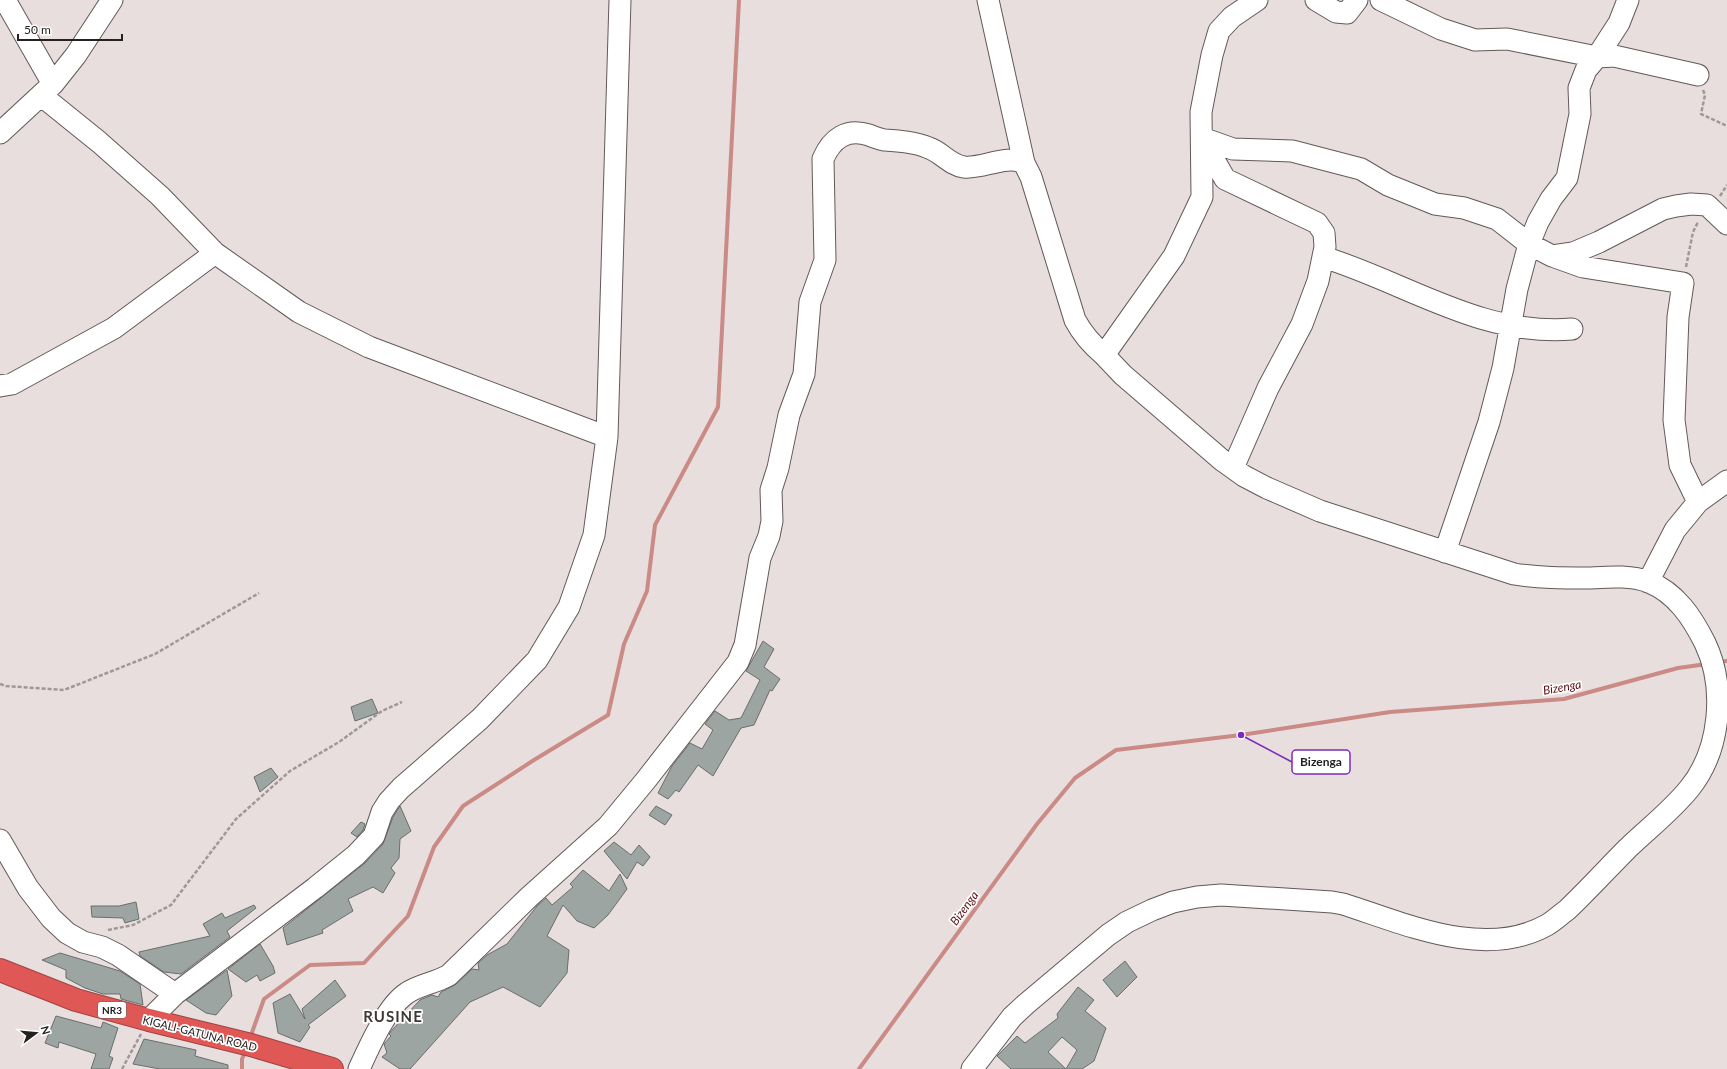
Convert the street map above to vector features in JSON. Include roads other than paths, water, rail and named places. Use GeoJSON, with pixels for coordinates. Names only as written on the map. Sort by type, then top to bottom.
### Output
{"type":"FeatureCollection","features":[{"type":"Feature","properties":{"kind":"highway","name":"KIGALI-GATUNA ROAD"},"geometry":{"type":"LineString","coordinates":[[0,970],[76,1000],[251,1045],[332,1069]]}},
{"type":"Feature","properties":{"kind":"street"},"geometry":{"type":"LineString","coordinates":[[5,0],[11,14],[31,44],[48,90],[99,142],[160,196],[216,253],[299,312],[369,346],[607,437]]}},
{"type":"Feature","properties":{"kind":"street"},"geometry":{"type":"LineString","coordinates":[[0,133],[48,90],[76,55],[112,0]]}},
{"type":"Feature","properties":{"kind":"street"},"geometry":{"type":"LineString","coordinates":[[149,1020],[175,994],[315,888],[356,855],[374,836],[382,812],[389,800],[480,720],[537,660],[569,607],[594,534],[607,437],[620,0]]}},
{"type":"Feature","properties":{"kind":"street"},"geometry":{"type":"LineString","coordinates":[[972,1069],[1012,1017],[1108,935],[1127,922],[1173,902],[1198,897],[1222,895],[1332,902],[1343,904],[1444,936],[1478,940],[1500,939],[1523,934],[1547,925],[1567,910],[1629,847],[1674,806],[1690,788],[1709,757],[1717,714],[1716,677],[1709,652],[1695,623],[1677,600],[1667,592],[1648,582],[1626,577],[1541,578],[1501,571],[1320,511],[1267,488],[1233,468],[1123,375],[1091,344],[1082,334],[1075,320],[1030,177],[1024,163],[988,0]]}},
{"type":"Feature","properties":{"kind":"street"},"geometry":{"type":"LineString","coordinates":[[1104,355],[1174,256],[1202,197],[1201,112],[1212,55],[1219,31],[1232,16],[1257,0]]}},
{"type":"Feature","properties":{"kind":"street"},"geometry":{"type":"LineString","coordinates":[[1316,0],[1336,12],[1347,13],[1357,0]]}},
{"type":"Feature","properties":{"kind":"street"},"geometry":{"type":"LineString","coordinates":[[1381,0],[1441,29],[1474,40],[1507,39],[1597,56],[1614,56],[1698,75]]}},
{"type":"Feature","properties":{"kind":"street"},"geometry":{"type":"LineString","coordinates":[[1446,552],[1488,422],[1503,368],[1510,326],[1529,244],[1538,222],[1548,204],[1567,178],[1580,114],[1579,88],[1586,70],[1619,23],[1628,0]]}},
{"type":"Feature","properties":{"kind":"street"},"geometry":{"type":"LineString","coordinates":[[359,1069],[376,1034],[399,999],[413,990],[449,975],[529,897],[608,826],[646,780],[738,662],[745,645],[760,558],[769,536],[772,521],[771,490],[778,468],[789,415],[804,374],[810,302],[825,260],[823,159],[828,147],[838,138],[847,134],[857,133],[869,135],[881,140],[906,142],[930,148],[961,167],[970,168],[1009,160],[1019,160],[1024,163]]}},
{"type":"Feature","properties":{"kind":"street"},"geometry":{"type":"LineString","coordinates":[[1202,138],[1233,149],[1292,150],[1361,169],[1388,185],[1435,204],[1464,208],[1498,219],[1529,244],[1552,256],[1583,267],[1683,283],[1678,317],[1674,420],[1680,465],[1698,502]]}},
{"type":"Feature","properties":{"kind":"street"},"geometry":{"type":"LineString","coordinates":[[1202,138],[1225,179],[1317,223],[1324,233],[1325,247],[1318,282],[1302,324],[1268,388],[1233,468]]}},
{"type":"Feature","properties":{"kind":"street"},"geometry":{"type":"LineString","coordinates":[[1552,256],[1573,253],[1592,245],[1663,209],[1691,204],[1707,205],[1727,224]]}},
{"type":"Feature","properties":{"kind":"street"},"geometry":{"type":"LineString","coordinates":[[0,386],[12,384],[114,328],[216,253]]}},
{"type":"Feature","properties":{"kind":"street"},"geometry":{"type":"LineString","coordinates":[[1323,257],[1353,266],[1439,304],[1510,326],[1534,330],[1572,329]]}},
{"type":"Feature","properties":{"kind":"street"},"geometry":{"type":"LineString","coordinates":[[1648,582],[1675,530],[1698,502],[1727,481]]}},
{"type":"Feature","properties":{"kind":"street"},"geometry":{"type":"LineString","coordinates":[[0,840],[28,888],[51,918],[67,933],[83,942],[102,947],[118,956],[175,994]]}},
{"type":"Feature","properties":{"kind":"waterway"},"geometry":{"type":"LineString","coordinates":[[250,1038],[264,999],[310,965],[364,963],[408,916],[434,847],[463,806],[534,760],[608,715],[624,644],[647,591],[655,525],[718,407],[739,0]]}},
{"type":"Feature","properties":{"kind":"waterway","name":"Bizenga"},"geometry":{"type":"LineString","coordinates":[[1718,662],[1727,661]]}},
{"type":"Feature","properties":{"kind":"waterway","name":"Bizenga"},"geometry":{"type":"LineString","coordinates":[[859,1069],[1037,824],[1075,778],[1116,750],[1241,735],[1390,712],[1564,699],[1678,668],[1707,664]]}},
{"type":"Feature","properties":{"kind":"waterway"},"geometry":{"type":"LineString","coordinates":[[242,1069],[242,1059],[246,1050]]}},
{"type":"Feature","properties":{"kind":"place","name":"Bizenga"},"geometry":{"type":"Point","coordinates":[1241,735]}},
{"type":"Feature","properties":{"kind":"district","name":"RUSINE"},"geometry":{"type":"Point","coordinates":[393,1016]}}]}
